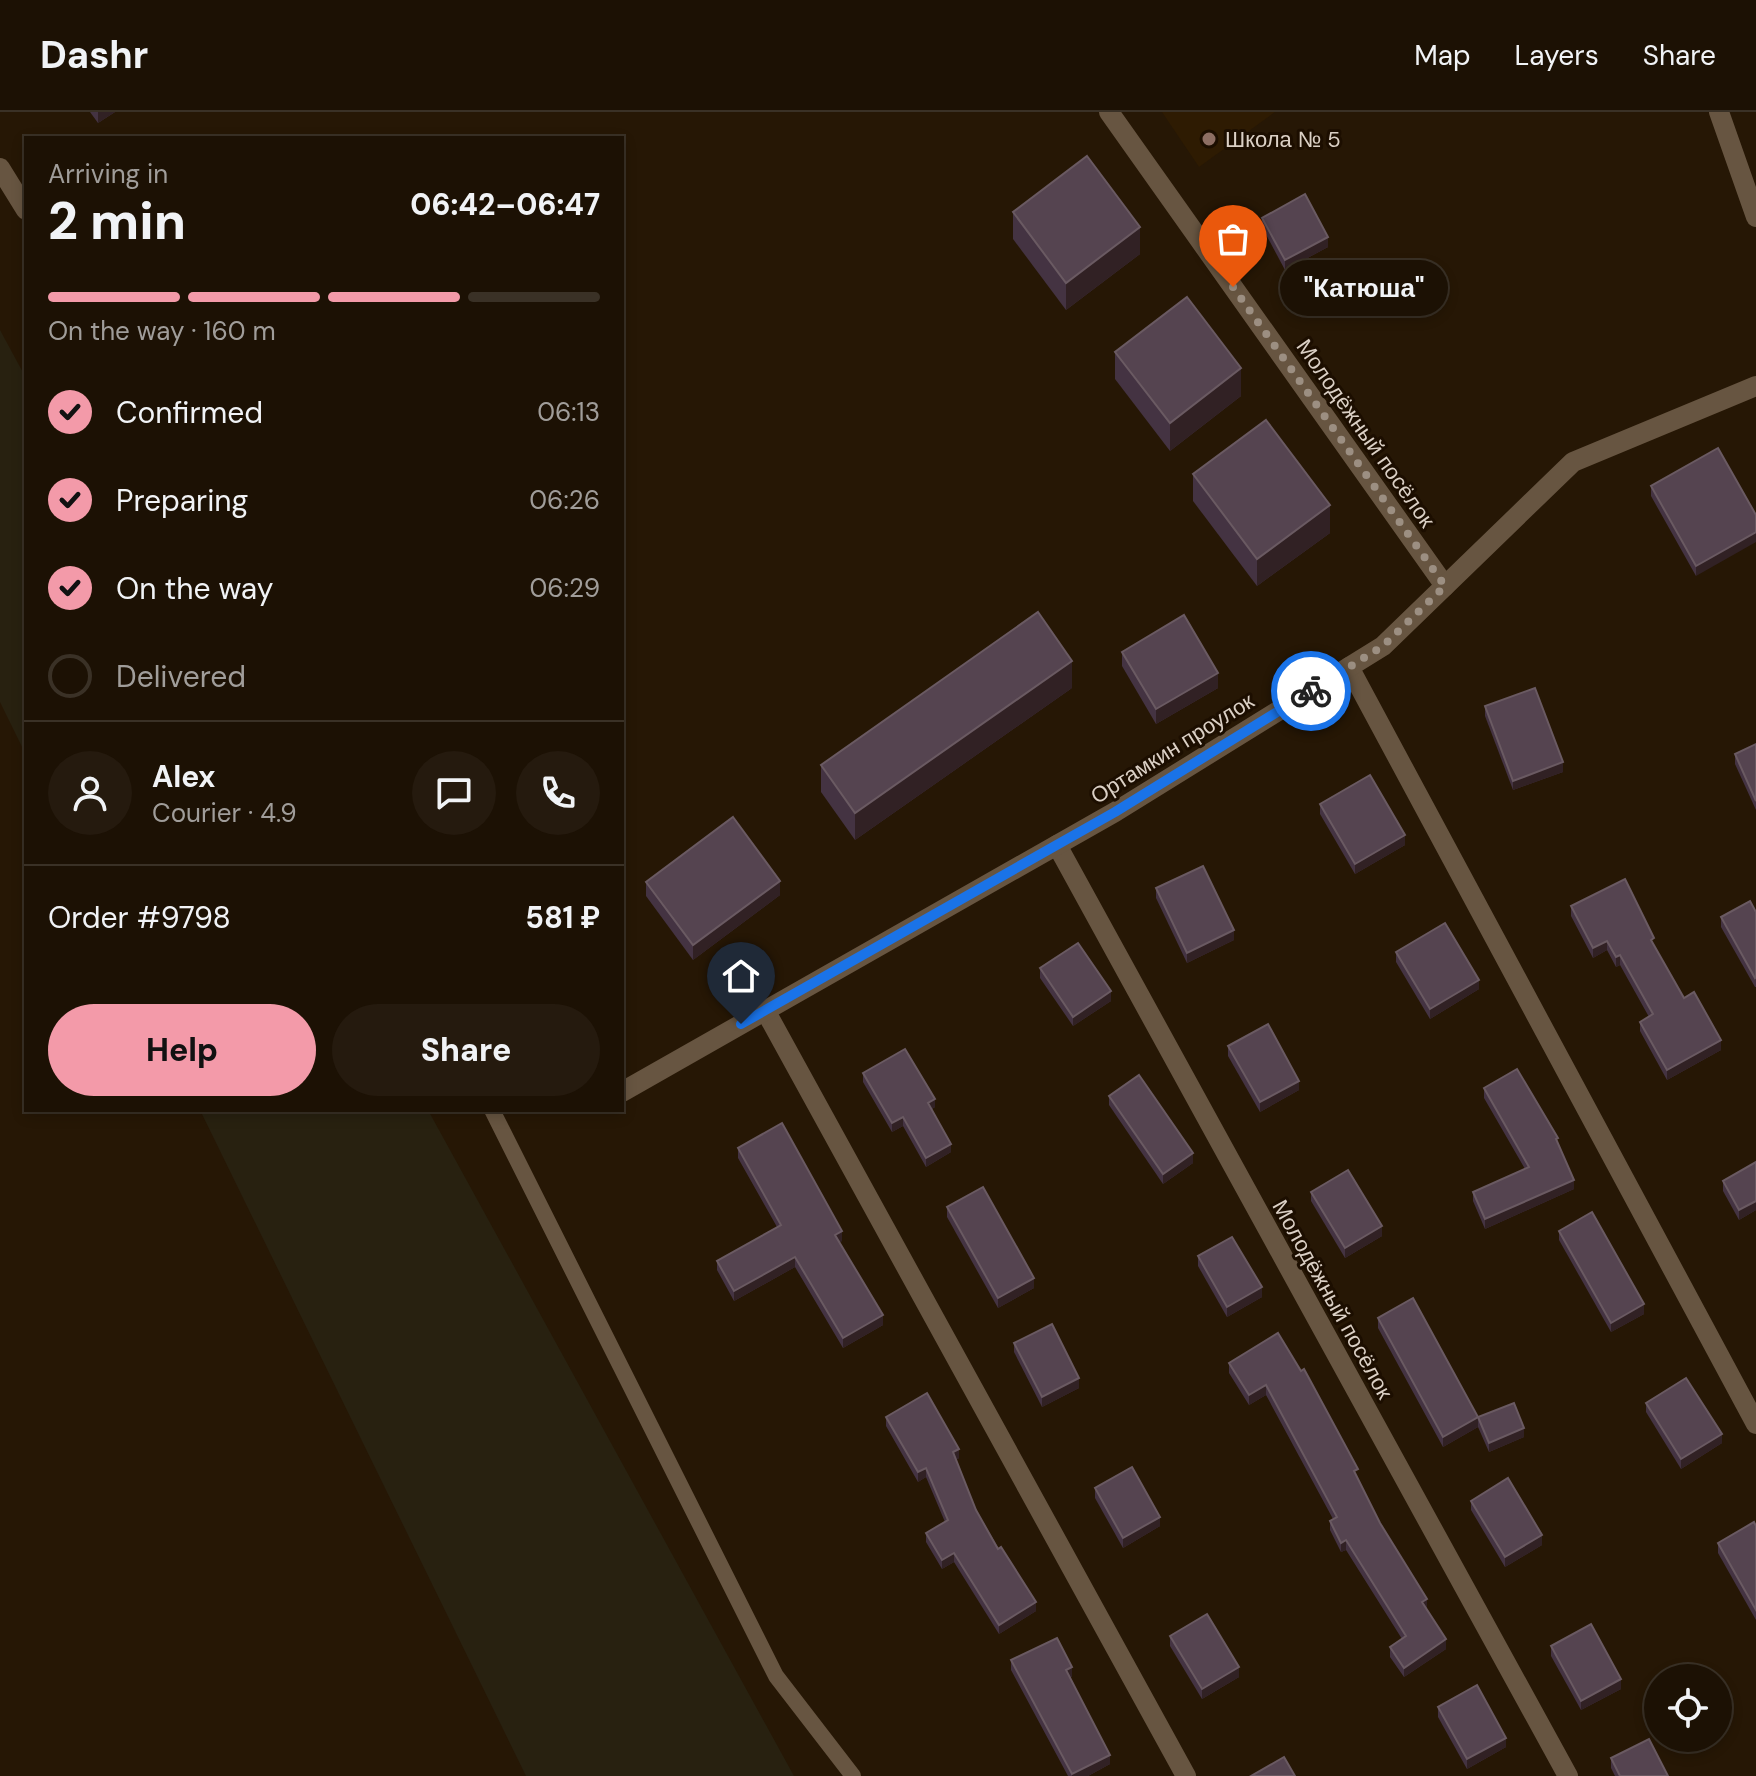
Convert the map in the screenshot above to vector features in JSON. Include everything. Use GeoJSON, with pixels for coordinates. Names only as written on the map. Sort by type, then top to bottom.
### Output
{"type":"FeatureCollection","features":[{"type":"Feature","properties":{"kind":"street","name":"Молодёжный посёлок"},"geometry":{"type":"LineString","coordinates":[[1109,112],[1445,586]]}},
{"type":"Feature","properties":{"kind":"street"},"geometry":{"type":"LineString","coordinates":[[1719,112],[1756,217]]}},
{"type":"Feature","properties":{"kind":"street"},"geometry":{"type":"LineString","coordinates":[[0,168],[24,207]]}},
{"type":"Feature","properties":{"kind":"street","name":"Ортамкин проулок"},"geometry":{"type":"LineString","coordinates":[[624,1091],[1115,812],[1383,646],[1573,462],[1756,386]]}},
{"type":"Feature","properties":{"kind":"street"},"geometry":{"type":"LineString","coordinates":[[1349,667],[1756,1424]]}},
{"type":"Feature","properties":{"kind":"street","name":"Молодёжный посёлок"},"geometry":{"type":"LineString","coordinates":[[1057,845],[1568,1776]]}},
{"type":"Feature","properties":{"kind":"street"},"geometry":{"type":"LineString","coordinates":[[765,1010],[1186,1776]]}},
{"type":"Feature","properties":{"kind":"lane"},"geometry":{"type":"LineString","coordinates":[[493,1112],[776,1676],[853,1776]]}},
{"type":"Feature","properties":{"kind":"shaded area","name":"Школа № 5"},"geometry":{"type":"Polygon","coordinates":[[[1162,112],[1275,112],[1199,167],[1162,112]]]}},
{"type":"Feature","properties":{"kind":"shaded area"},"geometry":{"type":"Polygon","coordinates":[[[0,330],[24,374],[24,751],[0,702],[0,330]]]}},
{"type":"Feature","properties":{"kind":"shaded area"},"geometry":{"type":"Polygon","coordinates":[[[201,1112],[429,1112],[794,1776],[526,1776],[201,1112]]]}},
{"type":"Feature","properties":{"kind":"building"},"geometry":{"type":"Polygon","coordinates":[[[1087,156],[1140,227],[1066,283],[1013,212],[1087,156]]]}},
{"type":"Feature","properties":{"kind":"building"},"geometry":{"type":"Polygon","coordinates":[[[1305,194],[1328,237],[1285,260],[1262,218],[1305,194]]]}},
{"type":"Feature","properties":{"kind":"building"},"geometry":{"type":"Polygon","coordinates":[[[1187,297],[1241,368],[1170,423],[1115,352],[1187,297]]]}},
{"type":"Feature","properties":{"kind":"building"},"geometry":{"type":"Polygon","coordinates":[[[1266,420],[1330,505],[1257,559],[1193,474],[1266,420]]]}},
{"type":"Feature","properties":{"kind":"building"},"geometry":{"type":"Polygon","coordinates":[[[1718,448],[1756,515],[1756,532],[1696,566],[1651,486],[1718,448]]]}},
{"type":"Feature","properties":{"kind":"building"},"geometry":{"type":"Polygon","coordinates":[[[1038,612],[1072,661],[855,813],[821,765],[1038,612]]]}},
{"type":"Feature","properties":{"kind":"building"},"geometry":{"type":"Polygon","coordinates":[[[1184,615],[1218,673],[1156,709],[1122,652],[1184,615]]]}},
{"type":"Feature","properties":{"kind":"building"},"geometry":{"type":"Polygon","coordinates":[[[1535,688],[1563,762],[1513,781],[1485,706],[1535,688]]]}},
{"type":"Feature","properties":{"kind":"building"},"geometry":{"type":"Polygon","coordinates":[[[1756,744],[1756,801],[1735,754],[1756,744]]]}},
{"type":"Feature","properties":{"kind":"building"},"geometry":{"type":"Polygon","coordinates":[[[1370,775],[1405,835],[1355,864],[1320,804],[1370,775]]]}},
{"type":"Feature","properties":{"kind":"building"},"geometry":{"type":"Polygon","coordinates":[[[733,817],[780,881],[693,945],[646,882],[733,817]]]}},
{"type":"Feature","properties":{"kind":"building"},"geometry":{"type":"Polygon","coordinates":[[[1203,866],[1234,930],[1187,953],[1156,888],[1203,866]]]}},
{"type":"Feature","properties":{"kind":"building"},"geometry":{"type":"Polygon","coordinates":[[[1625,879],[1654,938],[1651,940],[1684,998],[1694,992],[1721,1040],[1667,1070],[1640,1022],[1653,1014],[1620,955],[1616,957],[1607,941],[1593,948],[1571,906],[1625,879]]]}},
{"type":"Feature","properties":{"kind":"building"},"geometry":{"type":"Polygon","coordinates":[[[1750,901],[1756,912],[1755,978],[1721,917],[1750,901]]]}},
{"type":"Feature","properties":{"kind":"building"},"geometry":{"type":"Polygon","coordinates":[[[1445,923],[1479,980],[1430,1009],[1396,952],[1445,923]]]}},
{"type":"Feature","properties":{"kind":"building"},"geometry":{"type":"Polygon","coordinates":[[[1078,943],[1111,991],[1073,1017],[1040,968],[1078,943]]]}},
{"type":"Feature","properties":{"kind":"building"},"geometry":{"type":"Polygon","coordinates":[[[1268,1024],[1299,1081],[1260,1102],[1228,1046],[1268,1024]]]}},
{"type":"Feature","properties":{"kind":"building"},"geometry":{"type":"Polygon","coordinates":[[[905,1049],[935,1099],[928,1103],[951,1144],[926,1158],[903,1117],[892,1123],[863,1073],[905,1049]]]}},
{"type":"Feature","properties":{"kind":"building"},"geometry":{"type":"Polygon","coordinates":[[[1517,1069],[1558,1138],[1574,1180],[1485,1219],[1473,1192],[1529,1167],[1484,1088],[1517,1069]]]}},
{"type":"Feature","properties":{"kind":"building"},"geometry":{"type":"Polygon","coordinates":[[[1139,1075],[1193,1153],[1163,1174],[1109,1096],[1139,1075]]]}},
{"type":"Feature","properties":{"kind":"building"},"geometry":{"type":"Polygon","coordinates":[[[782,1123],[842,1231],[835,1235],[883,1315],[843,1338],[795,1257],[734,1291],[717,1261],[781,1225],[738,1148],[782,1123]]]}},
{"type":"Feature","properties":{"kind":"building"},"geometry":{"type":"Polygon","coordinates":[[[1756,1162],[1756,1201],[1739,1210],[1723,1181],[1756,1162]]]}},
{"type":"Feature","properties":{"kind":"building"},"geometry":{"type":"Polygon","coordinates":[[[1348,1170],[1382,1226],[1345,1248],[1311,1192],[1348,1170]]]}},
{"type":"Feature","properties":{"kind":"building"},"geometry":{"type":"Polygon","coordinates":[[[983,1187],[1034,1278],[998,1298],[947,1207],[983,1187]]]}},
{"type":"Feature","properties":{"kind":"building"},"geometry":{"type":"Polygon","coordinates":[[[1592,1212],[1644,1304],[1611,1323],[1559,1231],[1592,1212]]]}},
{"type":"Feature","properties":{"kind":"building"},"geometry":{"type":"Polygon","coordinates":[[[1232,1237],[1262,1287],[1227,1307],[1198,1256],[1232,1237]]]}},
{"type":"Feature","properties":{"kind":"building"},"geometry":{"type":"Polygon","coordinates":[[[1413,1298],[1478,1417],[1443,1437],[1378,1318],[1413,1298]]]}},
{"type":"Feature","properties":{"kind":"building"},"geometry":{"type":"Polygon","coordinates":[[[1052,1324],[1079,1378],[1042,1397],[1014,1343],[1052,1324]]]}},
{"type":"Feature","properties":{"kind":"building"},"geometry":{"type":"Polygon","coordinates":[[[1278,1333],[1301,1371],[1304,1369],[1358,1469],[1354,1471],[1380,1523],[1427,1599],[1422,1602],[1446,1639],[1404,1668],[1390,1647],[1406,1636],[1346,1540],[1341,1543],[1330,1521],[1337,1517],[1266,1385],[1249,1395],[1229,1363],[1278,1333]]]}},
{"type":"Feature","properties":{"kind":"building"},"geometry":{"type":"Polygon","coordinates":[[[1686,1378],[1722,1434],[1681,1459],[1646,1403],[1686,1378]]]}},
{"type":"Feature","properties":{"kind":"building"},"geometry":{"type":"Polygon","coordinates":[[[927,1393],[959,1449],[953,1452],[976,1510],[998,1549],[1001,1547],[1036,1602],[999,1625],[954,1553],[942,1560],[926,1533],[948,1520],[926,1468],[918,1472],[886,1417],[927,1393]]]}},
{"type":"Feature","properties":{"kind":"building"},"geometry":{"type":"Polygon","coordinates":[[[1514,1403],[1524,1428],[1489,1443],[1478,1417],[1514,1403]]]}},
{"type":"Feature","properties":{"kind":"building"},"geometry":{"type":"Polygon","coordinates":[[[1132,1467],[1160,1517],[1123,1538],[1095,1488],[1132,1467]]]}},
{"type":"Feature","properties":{"kind":"building"},"geometry":{"type":"Polygon","coordinates":[[[1508,1478],[1542,1535],[1505,1557],[1471,1501],[1508,1478]]]}},
{"type":"Feature","properties":{"kind":"building"},"geometry":{"type":"Polygon","coordinates":[[[1754,1522],[1756,1526],[1756,1610],[1718,1543],[1754,1522]]]}},
{"type":"Feature","properties":{"kind":"building"},"geometry":{"type":"Polygon","coordinates":[[[1207,1614],[1239,1667],[1202,1689],[1170,1636],[1207,1614]]]}},
{"type":"Feature","properties":{"kind":"building"},"geometry":{"type":"Polygon","coordinates":[[[1591,1624],[1621,1679],[1581,1701],[1551,1646],[1591,1624]]]}},
{"type":"Feature","properties":{"kind":"building"},"geometry":{"type":"Polygon","coordinates":[[[1057,1638],[1072,1667],[1066,1670],[1110,1755],[1072,1774],[1011,1660],[1057,1638]]]}},
{"type":"Feature","properties":{"kind":"building"},"geometry":{"type":"Polygon","coordinates":[[[1477,1685],[1506,1738],[1467,1759],[1438,1707],[1477,1685]]]}},
{"type":"Feature","properties":{"kind":"building"},"geometry":{"type":"Polygon","coordinates":[[[1644,1742],[1644,1752],[1656,1752],[1668,1776],[1620,1776],[1611,1758],[1644,1742]]]}},
{"type":"Feature","properties":{"kind":"building"},"geometry":{"type":"Polygon","coordinates":[[[1284,1757],[1295,1776],[1251,1776],[1284,1757]]]}},
{"type":"Feature","properties":{"kind":"way so far"},"geometry":{"type":"LineString","coordinates":[[1233,287],[1445,586],[1383,646],[1311,691]]}},
{"type":"Feature","properties":{"kind":"place","name":"Школа № 5"},"geometry":{"type":"Point","coordinates":[1209,139]}},
{"type":"Feature","properties":{"kind":"place","name":"\"Катюша\""},"geometry":{"type":"Point","coordinates":[1233,287]}},
{"type":"Feature","properties":{"kind":"route"},"geometry":{"type":"LineString","coordinates":[[741,1024],[1115,812],[1311,691]]}}]}
